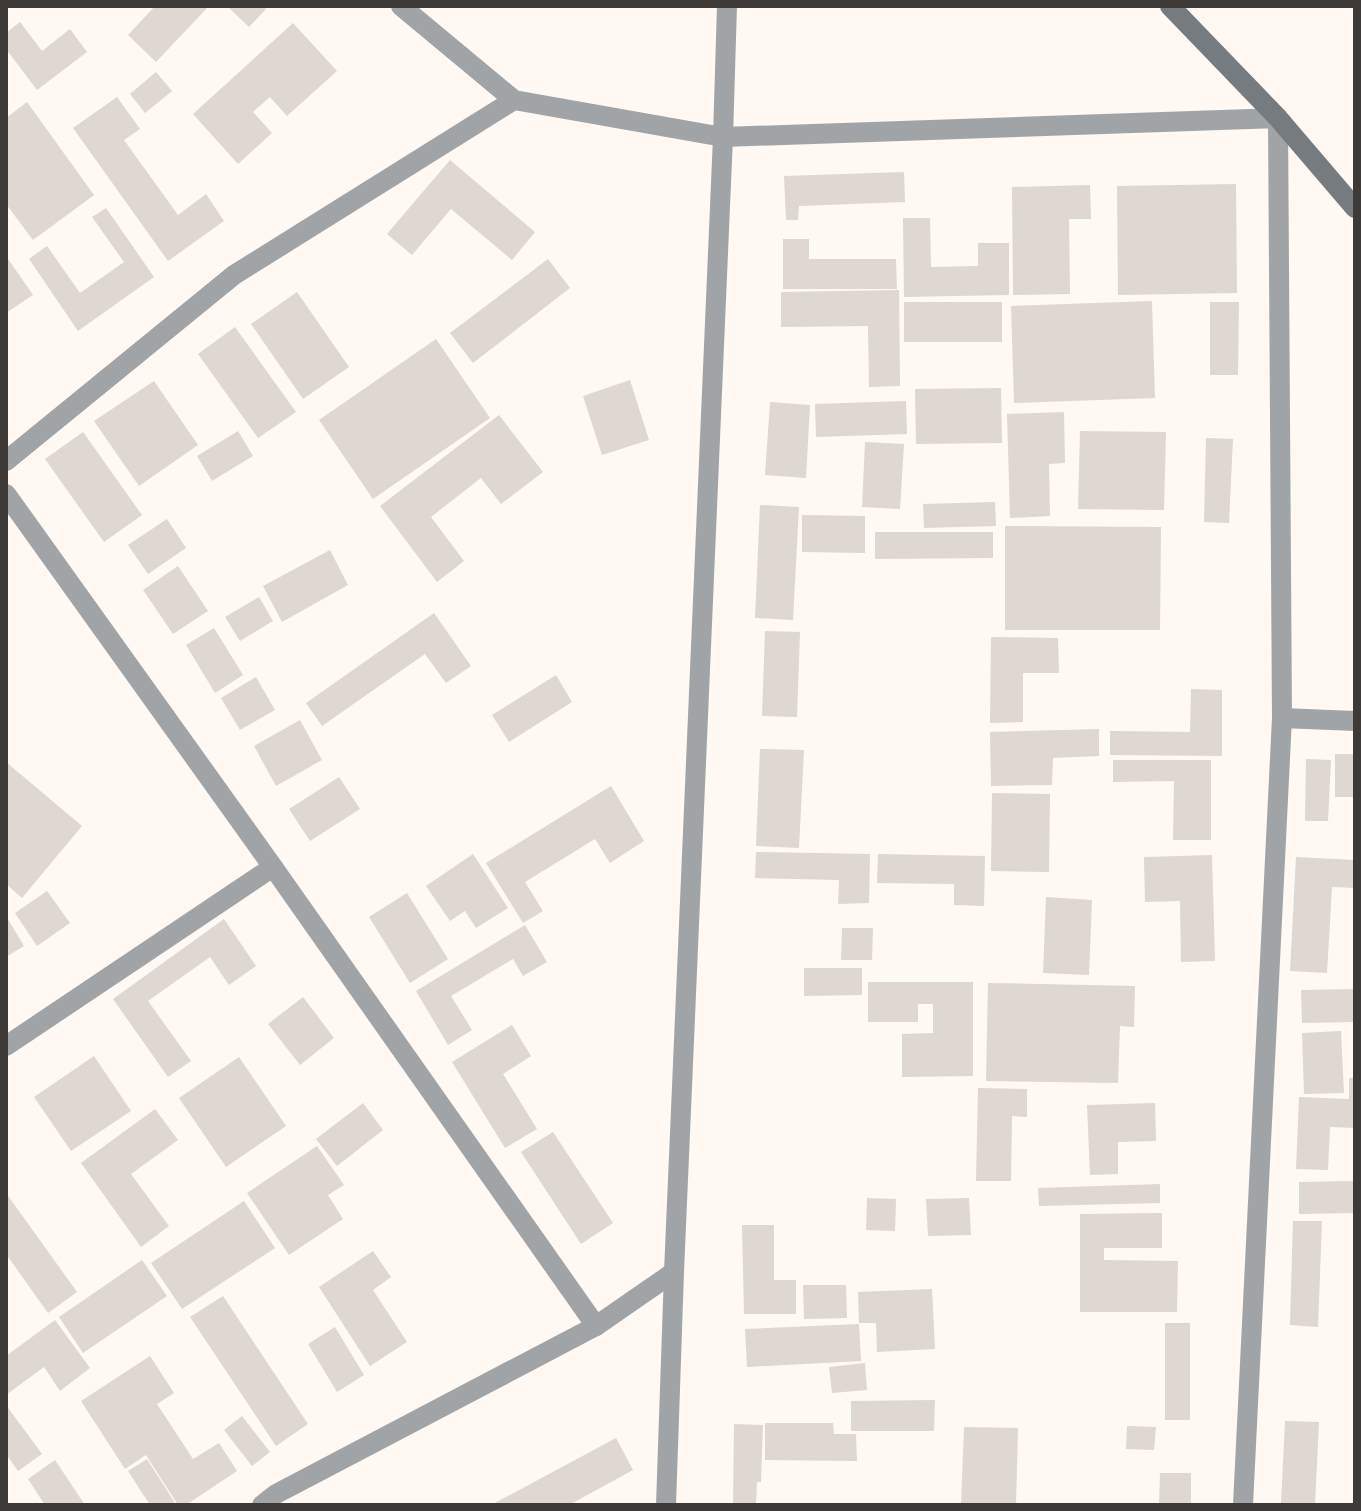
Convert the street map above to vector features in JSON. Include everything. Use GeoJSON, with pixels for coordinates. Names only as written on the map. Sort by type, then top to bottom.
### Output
{"type":"FeatureCollection","features":[{"type":"Feature","properties":{"kind":"main road"},"geometry":{"type":"LineString","coordinates":[[1170,6],[1278,118],[1355,208]]}},
{"type":"Feature","properties":{"kind":"street"},"geometry":{"type":"LineString","coordinates":[[401,6],[514,100],[723,137],[1278,118],[1282,718],[1243,1505]]}},
{"type":"Feature","properties":{"kind":"street"},"geometry":{"type":"LineString","coordinates":[[666,1505],[727,6]]}},
{"type":"Feature","properties":{"kind":"street"},"geometry":{"type":"LineString","coordinates":[[6,461],[234,275],[514,100]]}},
{"type":"Feature","properties":{"kind":"street"},"geometry":{"type":"LineString","coordinates":[[6,494],[596,1326]]}},
{"type":"Feature","properties":{"kind":"street"},"geometry":{"type":"LineString","coordinates":[[1282,718],[1355,721]]}},
{"type":"Feature","properties":{"kind":"street"},"geometry":{"type":"LineString","coordinates":[[6,1046],[273,867]]}},
{"type":"Feature","properties":{"kind":"street"},"geometry":{"type":"LineString","coordinates":[[262,1505],[289,1487],[596,1326],[674,1272]]}},
{"type":"Feature","properties":{"kind":"building"},"geometry":{"type":"Polygon","coordinates":[[[155,6],[209,6],[156,62],[128,35],[155,6]]]}},
{"type":"Feature","properties":{"kind":"building"},"geometry":{"type":"Polygon","coordinates":[[[227,6],[263,6],[266,9],[249,27],[227,6]]]}},
{"type":"Feature","properties":{"kind":"building"},"geometry":{"type":"Polygon","coordinates":[[[20,22],[42,51],[70,29],[87,52],[37,90],[6,49],[6,33],[20,22]]]}},
{"type":"Feature","properties":{"kind":"building"},"geometry":{"type":"Polygon","coordinates":[[[293,23],[337,71],[287,116],[270,97],[253,112],[272,133],[238,164],[193,114],[293,23]]]}},
{"type":"Feature","properties":{"kind":"building"},"geometry":{"type":"Polygon","coordinates":[[[156,72],[172,91],[145,113],[130,94],[156,72]]]}},
{"type":"Feature","properties":{"kind":"building"},"geometry":{"type":"Polygon","coordinates":[[[117,97],[140,129],[124,140],[178,215],[206,194],[224,221],[168,261],[73,128],[117,97]]]}},
{"type":"Feature","properties":{"kind":"building"},"geometry":{"type":"Polygon","coordinates":[[[27,102],[94,195],[33,240],[6,204],[6,118],[27,102]]]}},
{"type":"Feature","properties":{"kind":"building"},"geometry":{"type":"Polygon","coordinates":[[[450,160],[535,232],[512,260],[451,209],[412,255],[387,234],[450,160]]]}},
{"type":"Feature","properties":{"kind":"building"},"geometry":{"type":"Polygon","coordinates":[[[904,172],[905,202],[799,206],[798,220],[786,220],[784,176],[904,172]]]}},
{"type":"Feature","properties":{"kind":"building"},"geometry":{"type":"Polygon","coordinates":[[[1236,184],[1237,293],[1118,295],[1117,186],[1236,184]]]}},
{"type":"Feature","properties":{"kind":"building"},"geometry":{"type":"Polygon","coordinates":[[[1090,185],[1091,219],[1069,219],[1070,294],[1013,295],[1012,187],[1090,185]]]}},
{"type":"Feature","properties":{"kind":"building"},"geometry":{"type":"Polygon","coordinates":[[[106,208],[154,277],[78,331],[29,259],[47,246],[80,293],[124,262],[92,217],[106,208]]]}},
{"type":"Feature","properties":{"kind":"building"},"geometry":{"type":"Polygon","coordinates":[[[903,218],[930,218],[931,267],[978,266],[978,243],[1009,243],[1009,295],[904,297],[903,218]]]}},
{"type":"Feature","properties":{"kind":"building"},"geometry":{"type":"Polygon","coordinates":[[[783,239],[809,239],[809,259],[896,259],[897,289],[783,289],[783,239]]]}},
{"type":"Feature","properties":{"kind":"building"},"geometry":{"type":"Polygon","coordinates":[[[6,256],[33,295],[6,313],[6,256]]]}},
{"type":"Feature","properties":{"kind":"building"},"geometry":{"type":"Polygon","coordinates":[[[548,259],[570,288],[473,363],[450,333],[548,259]]]}},
{"type":"Feature","properties":{"kind":"building"},"geometry":{"type":"Polygon","coordinates":[[[899,290],[900,386],[869,387],[868,326],[781,327],[781,292],[899,290]]]}},
{"type":"Feature","properties":{"kind":"building"},"geometry":{"type":"Polygon","coordinates":[[[297,292],[349,367],[303,399],[251,324],[297,292]]]}},
{"type":"Feature","properties":{"kind":"building"},"geometry":{"type":"Polygon","coordinates":[[[1152,301],[1155,398],[1014,403],[1011,306],[1152,301]]]}},
{"type":"Feature","properties":{"kind":"building"},"geometry":{"type":"Polygon","coordinates":[[[904,302],[1002,302],[1002,342],[904,342],[904,302]]]}},
{"type":"Feature","properties":{"kind":"building"},"geometry":{"type":"Polygon","coordinates":[[[1210,302],[1239,302],[1238,375],[1210,375],[1210,302]]]}},
{"type":"Feature","properties":{"kind":"building"},"geometry":{"type":"Polygon","coordinates":[[[235,327],[296,412],[258,438],[198,354],[235,327]]]}},
{"type":"Feature","properties":{"kind":"building"},"geometry":{"type":"Polygon","coordinates":[[[436,339],[490,418],[373,499],[319,420],[436,339]]]}},
{"type":"Feature","properties":{"kind":"building"},"geometry":{"type":"Polygon","coordinates":[[[630,380],[649,440],[602,455],[583,396],[630,380]]]}},
{"type":"Feature","properties":{"kind":"building"},"geometry":{"type":"Polygon","coordinates":[[[154,381],[198,445],[139,486],[94,421],[154,381]]]}},
{"type":"Feature","properties":{"kind":"building"},"geometry":{"type":"Polygon","coordinates":[[[1001,388],[1002,443],[916,444],[915,389],[1001,388]]]}},
{"type":"Feature","properties":{"kind":"building"},"geometry":{"type":"Polygon","coordinates":[[[906,401],[907,434],[816,437],[815,404],[906,401]]]}},
{"type":"Feature","properties":{"kind":"building"},"geometry":{"type":"Polygon","coordinates":[[[770,402],[810,405],[806,478],[765,475],[770,402]]]}},
{"type":"Feature","properties":{"kind":"building"},"geometry":{"type":"Polygon","coordinates":[[[1064,412],[1065,463],[1049,464],[1050,516],[1010,518],[1007,414],[1064,412]]]}},
{"type":"Feature","properties":{"kind":"building"},"geometry":{"type":"Polygon","coordinates":[[[499,415],[543,472],[501,504],[481,478],[431,517],[464,561],[437,582],[380,506],[499,415]]]}},
{"type":"Feature","properties":{"kind":"building"},"geometry":{"type":"Polygon","coordinates":[[[238,431],[253,456],[212,481],[197,456],[238,431]]]}},
{"type":"Feature","properties":{"kind":"building"},"geometry":{"type":"Polygon","coordinates":[[[1080,431],[1166,432],[1164,510],[1078,509],[1080,431]]]}},
{"type":"Feature","properties":{"kind":"building"},"geometry":{"type":"Polygon","coordinates":[[[83,432],[142,515],[104,542],[45,459],[83,432]]]}},
{"type":"Feature","properties":{"kind":"building"},"geometry":{"type":"Polygon","coordinates":[[[1206,438],[1233,439],[1229,523],[1204,522],[1206,438]]]}},
{"type":"Feature","properties":{"kind":"building"},"geometry":{"type":"Polygon","coordinates":[[[865,442],[904,444],[900,509],[862,507],[865,442]]]}},
{"type":"Feature","properties":{"kind":"building"},"geometry":{"type":"Polygon","coordinates":[[[995,502],[996,526],[924,528],[923,504],[995,502]]]}},
{"type":"Feature","properties":{"kind":"building"},"geometry":{"type":"Polygon","coordinates":[[[760,505],[799,507],[793,620],[755,618],[760,505]]]}},
{"type":"Feature","properties":{"kind":"building"},"geometry":{"type":"Polygon","coordinates":[[[802,515],[865,516],[865,553],[802,552],[802,515]]]}},
{"type":"Feature","properties":{"kind":"building"},"geometry":{"type":"Polygon","coordinates":[[[167,519],[186,548],[148,574],[128,545],[167,519]]]}},
{"type":"Feature","properties":{"kind":"building"},"geometry":{"type":"Polygon","coordinates":[[[1005,526],[1161,527],[1160,630],[1005,630],[1005,526]]]}},
{"type":"Feature","properties":{"kind":"building"},"geometry":{"type":"Polygon","coordinates":[[[875,532],[993,532],[993,558],[875,559],[875,532]]]}},
{"type":"Feature","properties":{"kind":"building"},"geometry":{"type":"Polygon","coordinates":[[[330,550],[348,585],[282,622],[263,586],[330,550]]]}},
{"type":"Feature","properties":{"kind":"building"},"geometry":{"type":"Polygon","coordinates":[[[178,566],[208,611],[173,634],[143,590],[178,566]]]}},
{"type":"Feature","properties":{"kind":"building"},"geometry":{"type":"Polygon","coordinates":[[[259,597],[273,621],[240,641],[225,617],[259,597]]]}},
{"type":"Feature","properties":{"kind":"building"},"geometry":{"type":"Polygon","coordinates":[[[434,613],[471,666],[446,683],[425,654],[322,726],[306,703],[434,613]]]}},
{"type":"Feature","properties":{"kind":"building"},"geometry":{"type":"Polygon","coordinates":[[[214,628],[243,675],[215,693],[186,645],[214,628]]]}},
{"type":"Feature","properties":{"kind":"building"},"geometry":{"type":"Polygon","coordinates":[[[765,631],[800,632],[797,717],[762,716],[765,631]]]}},
{"type":"Feature","properties":{"kind":"building"},"geometry":{"type":"Polygon","coordinates":[[[991,637],[1058,638],[1059,673],[1023,673],[1023,722],[990,723],[991,637]]]}},
{"type":"Feature","properties":{"kind":"building"},"geometry":{"type":"Polygon","coordinates":[[[556,675],[572,702],[509,742],[492,715],[556,675]]]}},
{"type":"Feature","properties":{"kind":"building"},"geometry":{"type":"Polygon","coordinates":[[[256,677],[275,710],[240,730],[221,698],[256,677]]]}},
{"type":"Feature","properties":{"kind":"building"},"geometry":{"type":"Polygon","coordinates":[[[1191,689],[1222,690],[1222,756],[1110,755],[1110,731],[1190,732],[1191,689]]]}},
{"type":"Feature","properties":{"kind":"building"},"geometry":{"type":"Polygon","coordinates":[[[300,720],[322,760],[276,786],[254,746],[300,720]]]}},
{"type":"Feature","properties":{"kind":"building"},"geometry":{"type":"Polygon","coordinates":[[[1099,729],[1099,756],[1053,758],[1052,785],[991,786],[990,732],[1099,729]]]}},
{"type":"Feature","properties":{"kind":"building"},"geometry":{"type":"Polygon","coordinates":[[[760,749],[804,750],[799,848],[756,846],[760,749]]]}},
{"type":"Feature","properties":{"kind":"building"},"geometry":{"type":"Polygon","coordinates":[[[1335,754],[1355,754],[1355,797],[1335,797],[1335,754]]]}},
{"type":"Feature","properties":{"kind":"building"},"geometry":{"type":"Polygon","coordinates":[[[1306,759],[1331,760],[1328,821],[1305,821],[1306,759]]]}},
{"type":"Feature","properties":{"kind":"building"},"geometry":{"type":"Polygon","coordinates":[[[1113,760],[1211,760],[1211,840],[1173,840],[1174,781],[1113,782],[1113,760]]]}},
{"type":"Feature","properties":{"kind":"building"},"geometry":{"type":"Polygon","coordinates":[[[6,762],[82,826],[22,898],[6,884],[6,762]]]}},
{"type":"Feature","properties":{"kind":"building"},"geometry":{"type":"Polygon","coordinates":[[[339,777],[360,809],[310,841],[289,809],[339,777]]]}},
{"type":"Feature","properties":{"kind":"building"},"geometry":{"type":"Polygon","coordinates":[[[611,786],[644,841],[610,863],[595,839],[525,882],[543,911],[523,923],[486,863],[611,786]]]}},
{"type":"Feature","properties":{"kind":"building"},"geometry":{"type":"Polygon","coordinates":[[[992,793],[1050,794],[1049,872],[991,871],[992,793]]]}},
{"type":"Feature","properties":{"kind":"building"},"geometry":{"type":"Polygon","coordinates":[[[756,852],[870,854],[869,903],[838,904],[839,880],[755,878],[756,852]]]}},
{"type":"Feature","properties":{"kind":"building"},"geometry":{"type":"Polygon","coordinates":[[[473,854],[508,908],[476,928],[465,911],[450,921],[426,886],[473,854]]]}},
{"type":"Feature","properties":{"kind":"building"},"geometry":{"type":"Polygon","coordinates":[[[878,854],[985,856],[984,906],[954,905],[954,884],[877,883],[878,854]]]}},
{"type":"Feature","properties":{"kind":"building"},"geometry":{"type":"Polygon","coordinates":[[[1212,855],[1215,961],[1181,962],[1180,901],[1145,902],[1144,857],[1212,855]]]}},
{"type":"Feature","properties":{"kind":"building"},"geometry":{"type":"Polygon","coordinates":[[[1296,857],[1355,860],[1355,888],[1332,887],[1327,973],[1290,971],[1296,857]]]}},
{"type":"Feature","properties":{"kind":"building"},"geometry":{"type":"Polygon","coordinates":[[[47,891],[70,923],[37,946],[15,913],[47,891]]]}},
{"type":"Feature","properties":{"kind":"building"},"geometry":{"type":"Polygon","coordinates":[[[407,893],[448,959],[410,983],[369,917],[407,893]]]}},
{"type":"Feature","properties":{"kind":"building"},"geometry":{"type":"Polygon","coordinates":[[[1046,897],[1092,900],[1089,975],[1043,973],[1046,897]]]}},
{"type":"Feature","properties":{"kind":"building"},"geometry":{"type":"Polygon","coordinates":[[[6,916],[24,946],[6,957],[6,916]]]}},
{"type":"Feature","properties":{"kind":"building"},"geometry":{"type":"Polygon","coordinates":[[[224,919],[256,966],[229,985],[210,957],[148,1001],[191,1061],[168,1077],[113,999],[224,919]]]}},
{"type":"Feature","properties":{"kind":"building"},"geometry":{"type":"Polygon","coordinates":[[[525,925],[547,962],[523,976],[513,959],[451,996],[472,1030],[448,1045],[416,991],[525,925]]]}},
{"type":"Feature","properties":{"kind":"building"},"geometry":{"type":"Polygon","coordinates":[[[842,928],[873,928],[872,960],[841,960],[842,928]]]}},
{"type":"Feature","properties":{"kind":"building"},"geometry":{"type":"Polygon","coordinates":[[[804,968],[862,968],[862,995],[804,996],[804,968]]]}},
{"type":"Feature","properties":{"kind":"building"},"geometry":{"type":"Polygon","coordinates":[[[868,982],[973,982],[973,1076],[902,1077],[902,1034],[933,1033],[933,1004],[918,1004],[918,1022],[868,1022],[868,982]]]}},
{"type":"Feature","properties":{"kind":"building"},"geometry":{"type":"Polygon","coordinates":[[[988,983],[1135,986],[1134,1027],[1120,1026],[1118,1083],[986,1081],[988,983]]]}},
{"type":"Feature","properties":{"kind":"building"},"geometry":{"type":"Polygon","coordinates":[[[1355,989],[1355,1022],[1302,1023],[1301,990],[1355,989]]]}},
{"type":"Feature","properties":{"kind":"building"},"geometry":{"type":"Polygon","coordinates":[[[303,997],[334,1038],[300,1065],[268,1024],[303,997]]]}},
{"type":"Feature","properties":{"kind":"building"},"geometry":{"type":"Polygon","coordinates":[[[512,1025],[531,1056],[503,1074],[537,1129],[505,1148],[452,1062],[512,1025]]]}},
{"type":"Feature","properties":{"kind":"building"},"geometry":{"type":"Polygon","coordinates":[[[1341,1031],[1344,1093],[1304,1094],[1302,1033],[1341,1031]]]}},
{"type":"Feature","properties":{"kind":"building"},"geometry":{"type":"Polygon","coordinates":[[[94,1056],[131,1111],[71,1151],[34,1097],[94,1056]]]}},
{"type":"Feature","properties":{"kind":"building"},"geometry":{"type":"Polygon","coordinates":[[[239,1057],[286,1126],[226,1167],[179,1098],[239,1057]]]}},
{"type":"Feature","properties":{"kind":"building"},"geometry":{"type":"Polygon","coordinates":[[[1349,1078],[1355,1078],[1355,1128],[1330,1127],[1328,1170],[1296,1169],[1299,1097],[1349,1099],[1349,1078]]]}},
{"type":"Feature","properties":{"kind":"building"},"geometry":{"type":"Polygon","coordinates":[[[978,1088],[1027,1089],[1027,1117],[1012,1116],[1011,1181],[976,1181],[978,1088]]]}},
{"type":"Feature","properties":{"kind":"building"},"geometry":{"type":"Polygon","coordinates":[[[363,1103],[383,1130],[337,1166],[316,1139],[363,1103]]]}},
{"type":"Feature","properties":{"kind":"building"},"geometry":{"type":"Polygon","coordinates":[[[1155,1103],[1156,1141],[1118,1142],[1118,1174],[1090,1175],[1087,1105],[1155,1103]]]}},
{"type":"Feature","properties":{"kind":"building"},"geometry":{"type":"Polygon","coordinates":[[[155,1109],[178,1140],[131,1174],[169,1226],[141,1247],[81,1163],[155,1109]]]}},
{"type":"Feature","properties":{"kind":"building"},"geometry":{"type":"Polygon","coordinates":[[[553,1132],[613,1223],[581,1244],[521,1152],[553,1132]]]}},
{"type":"Feature","properties":{"kind":"building"},"geometry":{"type":"Polygon","coordinates":[[[317,1146],[344,1185],[328,1195],[343,1219],[289,1255],[247,1193],[317,1146]]]}},
{"type":"Feature","properties":{"kind":"building"},"geometry":{"type":"Polygon","coordinates":[[[1355,1181],[1355,1213],[1299,1214],[1299,1182],[1355,1181]]]}},
{"type":"Feature","properties":{"kind":"building"},"geometry":{"type":"Polygon","coordinates":[[[1160,1184],[1160,1203],[1039,1206],[1038,1188],[1160,1184]]]}},
{"type":"Feature","properties":{"kind":"building"},"geometry":{"type":"Polygon","coordinates":[[[6,1193],[77,1292],[48,1313],[6,1254],[6,1193]]]}},
{"type":"Feature","properties":{"kind":"building"},"geometry":{"type":"Polygon","coordinates":[[[867,1198],[896,1199],[895,1231],[866,1230],[867,1198]]]}},
{"type":"Feature","properties":{"kind":"building"},"geometry":{"type":"Polygon","coordinates":[[[969,1198],[971,1235],[928,1236],[926,1199],[969,1198]]]}},
{"type":"Feature","properties":{"kind":"building"},"geometry":{"type":"Polygon","coordinates":[[[244,1201],[275,1248],[182,1309],[151,1263],[244,1201]]]}},
{"type":"Feature","properties":{"kind":"building"},"geometry":{"type":"Polygon","coordinates":[[[1162,1213],[1162,1248],[1104,1248],[1104,1260],[1178,1261],[1177,1312],[1080,1312],[1080,1214],[1162,1213]]]}},
{"type":"Feature","properties":{"kind":"building"},"geometry":{"type":"Polygon","coordinates":[[[1293,1221],[1322,1221],[1318,1327],[1290,1325],[1293,1221]]]}},
{"type":"Feature","properties":{"kind":"building"},"geometry":{"type":"Polygon","coordinates":[[[742,1225],[774,1225],[774,1280],[796,1280],[796,1314],[744,1314],[742,1225]]]}},
{"type":"Feature","properties":{"kind":"building"},"geometry":{"type":"Polygon","coordinates":[[[373,1251],[391,1277],[373,1290],[407,1342],[370,1366],[319,1287],[373,1251]]]}},
{"type":"Feature","properties":{"kind":"building"},"geometry":{"type":"Polygon","coordinates":[[[142,1260],[167,1296],[83,1353],[59,1317],[142,1260]]]}},
{"type":"Feature","properties":{"kind":"building"},"geometry":{"type":"Polygon","coordinates":[[[803,1285],[846,1285],[847,1318],[804,1319],[803,1285]]]}},
{"type":"Feature","properties":{"kind":"building"},"geometry":{"type":"Polygon","coordinates":[[[932,1289],[935,1349],[877,1352],[876,1323],[859,1323],[858,1292],[932,1289]]]}},
{"type":"Feature","properties":{"kind":"building"},"geometry":{"type":"Polygon","coordinates":[[[223,1296],[308,1424],[276,1446],[190,1317],[223,1296]]]}},
{"type":"Feature","properties":{"kind":"building"},"geometry":{"type":"Polygon","coordinates":[[[55,1320],[90,1368],[60,1391],[44,1367],[6,1395],[6,1356],[55,1320]]]}},
{"type":"Feature","properties":{"kind":"building"},"geometry":{"type":"Polygon","coordinates":[[[1165,1323],[1190,1323],[1190,1420],[1165,1420],[1165,1323]]]}},
{"type":"Feature","properties":{"kind":"building"},"geometry":{"type":"Polygon","coordinates":[[[859,1324],[861,1361],[747,1367],[745,1329],[859,1324]]]}},
{"type":"Feature","properties":{"kind":"building"},"geometry":{"type":"Polygon","coordinates":[[[335,1327],[364,1375],[337,1392],[308,1344],[335,1327]]]}},
{"type":"Feature","properties":{"kind":"building"},"geometry":{"type":"Polygon","coordinates":[[[150,1356],[174,1393],[157,1404],[193,1459],[219,1443],[237,1471],[186,1505],[178,1505],[146,1455],[125,1469],[81,1401],[150,1356]]]}},
{"type":"Feature","properties":{"kind":"building"},"geometry":{"type":"Polygon","coordinates":[[[865,1363],[867,1390],[832,1393],[829,1367],[865,1363]]]}},
{"type":"Feature","properties":{"kind":"building"},"geometry":{"type":"Polygon","coordinates":[[[935,1400],[934,1431],[851,1431],[851,1401],[935,1400]]]}},
{"type":"Feature","properties":{"kind":"building"},"geometry":{"type":"Polygon","coordinates":[[[6,1405],[42,1454],[18,1471],[6,1454],[6,1405]]]}},
{"type":"Feature","properties":{"kind":"building"},"geometry":{"type":"Polygon","coordinates":[[[242,1416],[270,1452],[252,1466],[224,1430],[242,1416]]]}},
{"type":"Feature","properties":{"kind":"building"},"geometry":{"type":"Polygon","coordinates":[[[1285,1421],[1319,1422],[1315,1504],[1281,1503],[1285,1421]]]}},
{"type":"Feature","properties":{"kind":"building"},"geometry":{"type":"Polygon","coordinates":[[[765,1423],[833,1423],[834,1434],[856,1434],[857,1461],[765,1460],[765,1423]]]}},
{"type":"Feature","properties":{"kind":"building"},"geometry":{"type":"Polygon","coordinates":[[[734,1424],[763,1425],[761,1482],[757,1482],[756,1505],[733,1505],[734,1424]]]}},
{"type":"Feature","properties":{"kind":"building"},"geometry":{"type":"Polygon","coordinates":[[[1127,1426],[1156,1427],[1154,1450],[1126,1449],[1127,1426]]]}},
{"type":"Feature","properties":{"kind":"building"},"geometry":{"type":"Polygon","coordinates":[[[964,1427],[1018,1428],[1016,1505],[961,1505],[964,1427]]]}},
{"type":"Feature","properties":{"kind":"building"},"geometry":{"type":"Polygon","coordinates":[[[616,1438],[633,1470],[569,1505],[491,1505],[616,1438]]]}},
{"type":"Feature","properties":{"kind":"building"},"geometry":{"type":"Polygon","coordinates":[[[147,1459],[175,1503],[172,1505],[150,1505],[128,1471],[147,1459]]]}},
{"type":"Feature","properties":{"kind":"building"},"geometry":{"type":"Polygon","coordinates":[[[55,1460],[85,1505],[45,1505],[28,1479],[55,1460]]]}},
{"type":"Feature","properties":{"kind":"building"},"geometry":{"type":"Polygon","coordinates":[[[1160,1473],[1191,1473],[1191,1505],[1159,1505],[1160,1473]]]}}]}
